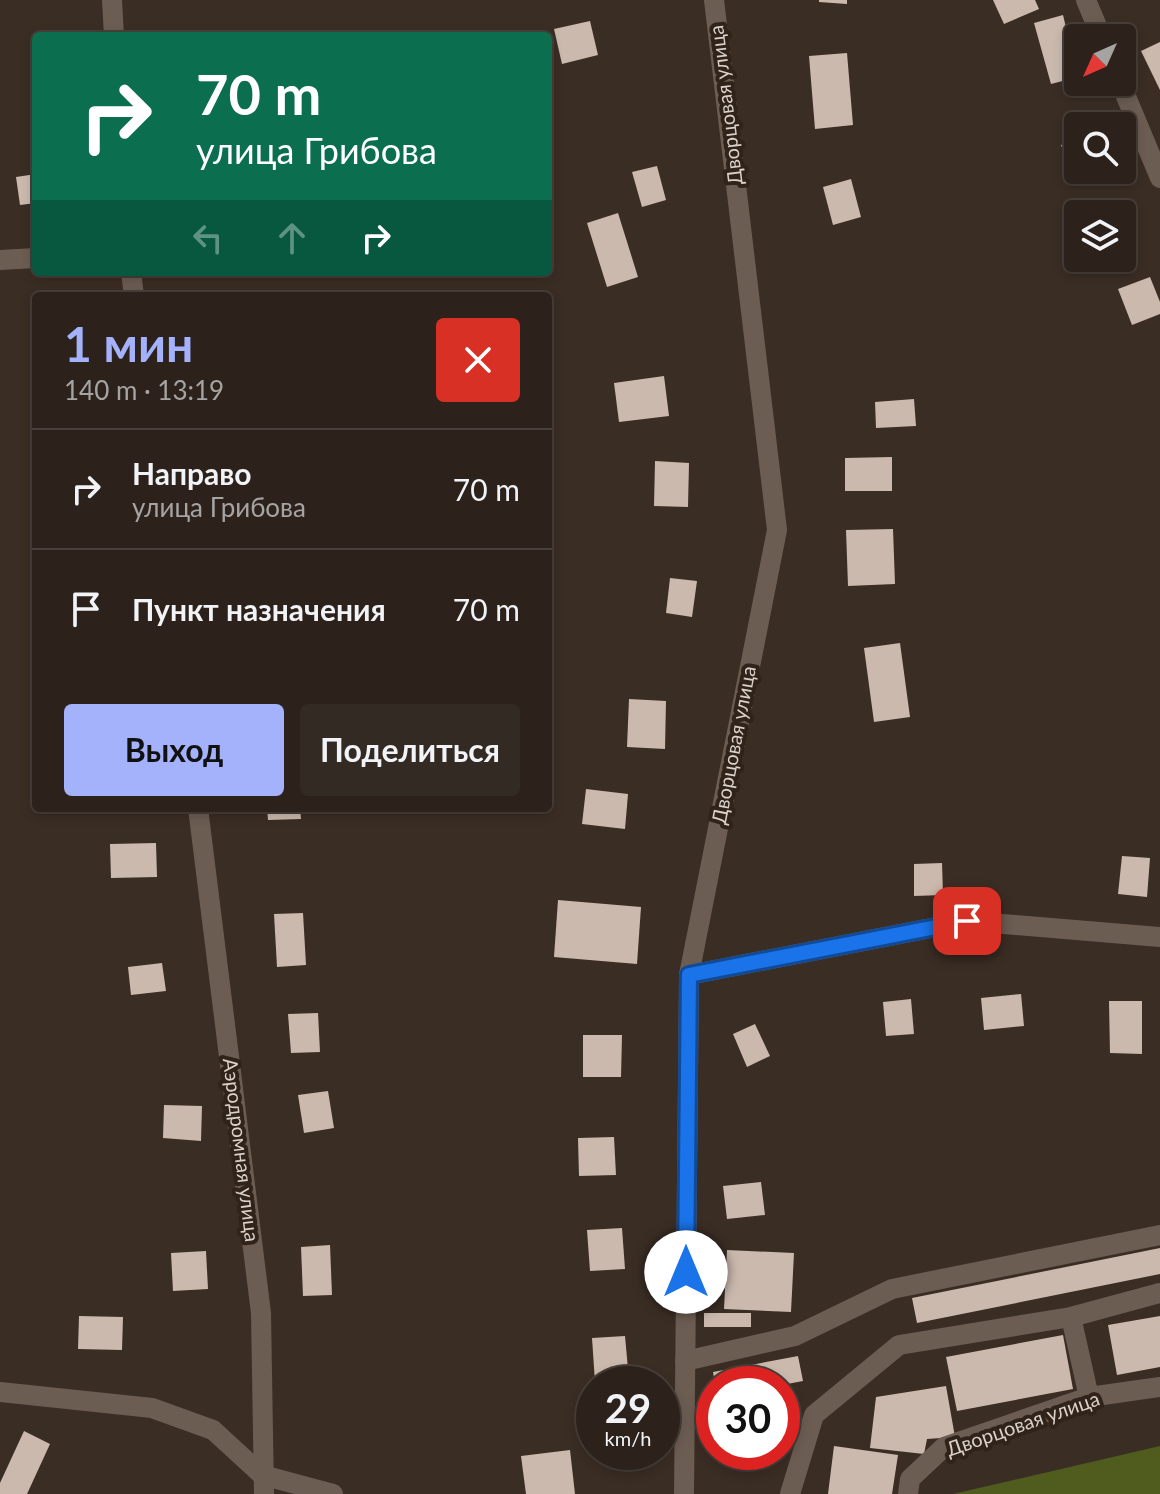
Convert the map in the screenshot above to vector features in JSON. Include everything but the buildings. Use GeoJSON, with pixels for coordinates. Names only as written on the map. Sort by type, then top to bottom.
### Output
{"type":"FeatureCollection","features":[{"type":"Feature","properties":{"kind":"street"},"geometry":{"type":"LineString","coordinates":[[112,0],[114,32]]}},
{"type":"Feature","properties":{"kind":"street","name":"Дворцовая улица"},"geometry":{"type":"LineString","coordinates":[[684,1494],[689,975],[777,530],[714,0]]}},
{"type":"Feature","properties":{"kind":"street"},"geometry":{"type":"LineString","coordinates":[[1086,0],[1096,24]]}},
{"type":"Feature","properties":{"kind":"street"},"geometry":{"type":"LineString","coordinates":[[1126,96],[1160,178]]}},
{"type":"Feature","properties":{"kind":"street"},"geometry":{"type":"LineString","coordinates":[[0,260],[32,258]]}},
{"type":"Feature","properties":{"kind":"street","name":"Аэродромная улица"},"geometry":{"type":"LineString","coordinates":[[198,812],[261,1313],[263,1484]]}},
{"type":"Feature","properties":{"kind":"street"},"geometry":{"type":"LineString","coordinates":[[689,975],[967,921],[1160,937]]}},
{"type":"Feature","properties":{"kind":"street"},"geometry":{"type":"LineString","coordinates":[[685,1361],[795,1336],[892,1289],[1160,1235]]}},
{"type":"Feature","properties":{"kind":"street"},"geometry":{"type":"LineString","coordinates":[[790,1494],[814,1415],[899,1345],[1071,1317],[1160,1293]]}},
{"type":"Feature","properties":{"kind":"street"},"geometry":{"type":"LineString","coordinates":[[1071,1317],[1089,1397]]}},
{"type":"Feature","properties":{"kind":"street","name":"Дворцовая улица"},"geometry":{"type":"LineString","coordinates":[[908,1494],[910,1479],[944,1447],[1089,1397],[1160,1387]]}},
{"type":"Feature","properties":{"kind":"street"},"geometry":{"type":"LineString","coordinates":[[0,1392],[152,1408],[213,1430],[263,1484],[333,1494]]}},
{"type":"Feature","properties":{"kind":"green space"},"geometry":{"type":"Polygon","coordinates":[[[1160,1446],[1160,1494],[953,1494],[1160,1446]]]}},
{"type":"Feature","properties":{"kind":"route"},"geometry":{"type":"LineString","coordinates":[[686,1272],[689,975],[967,921]]}}]}
